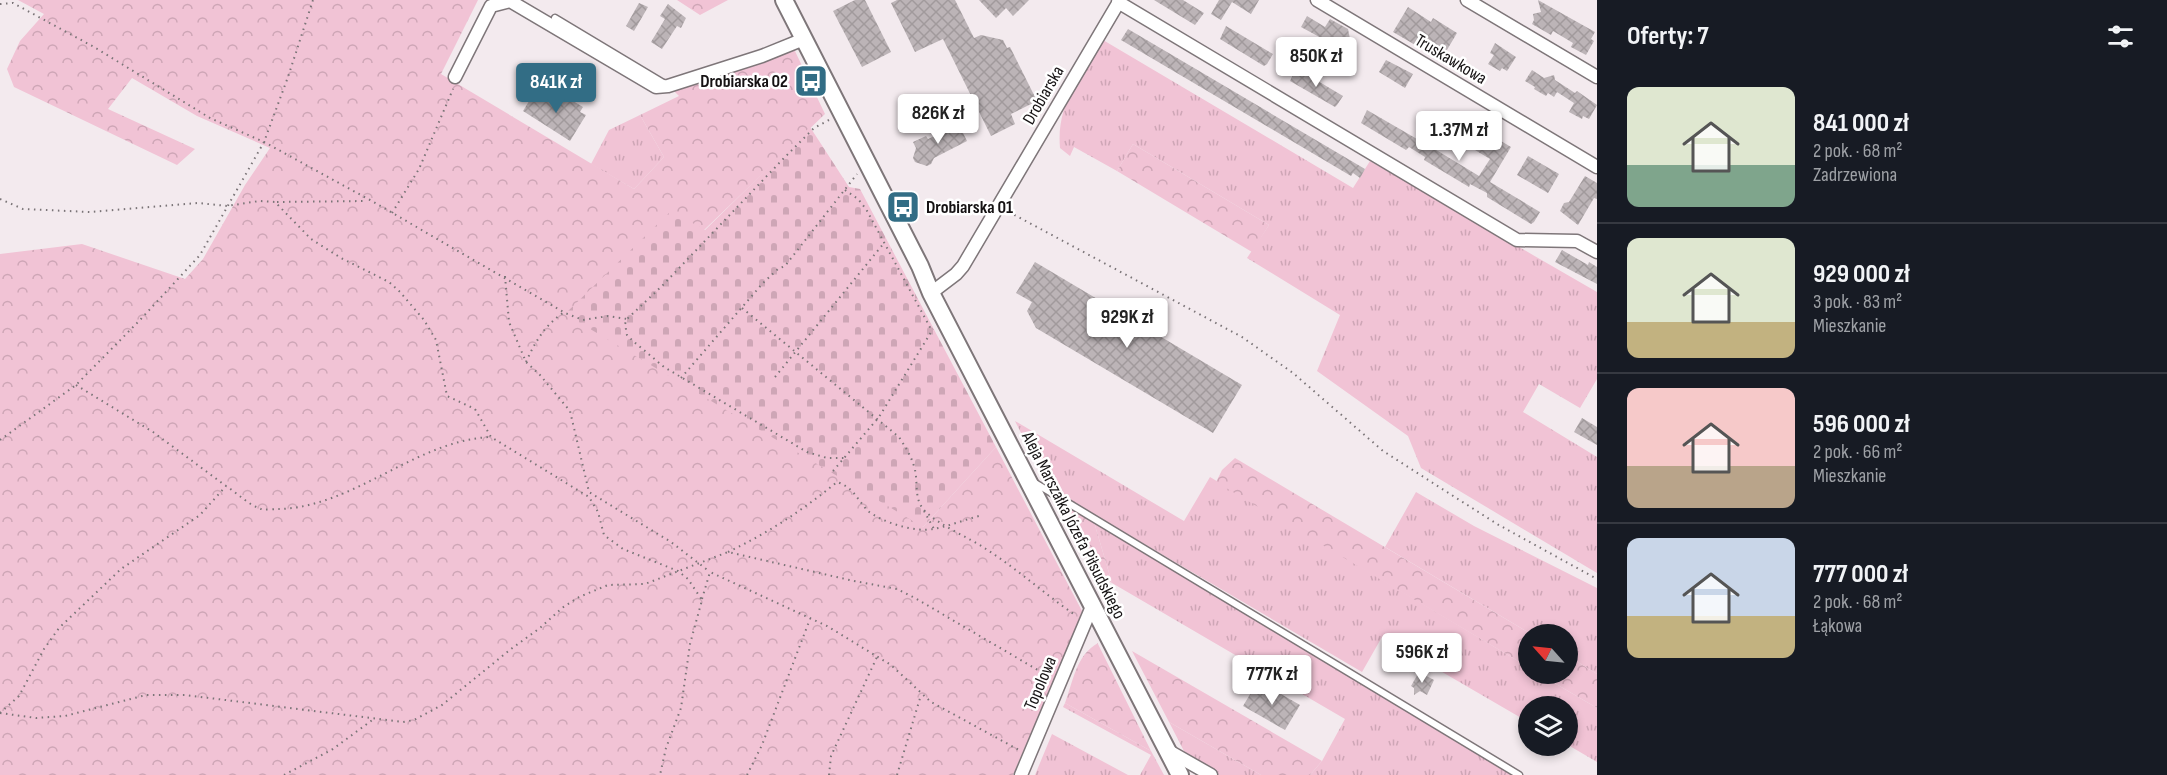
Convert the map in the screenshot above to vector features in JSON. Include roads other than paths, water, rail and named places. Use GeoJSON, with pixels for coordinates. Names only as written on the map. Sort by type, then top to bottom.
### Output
{"type":"FeatureCollection","features":[{"type":"Feature","properties":{"kind":"main road","name":"Aleja Marszałka Józefa Piłsudskiego"},"geometry":{"type":"LineString","coordinates":[[783,0],[1180,775]]}},
{"type":"Feature","properties":{"kind":"street","name":"Truskawkowa"},"geometry":{"type":"LineString","coordinates":[[1317,0],[1597,167]]}},
{"type":"Feature","properties":{"kind":"street"},"geometry":{"type":"LineString","coordinates":[[1467,0],[1597,77]]}},
{"type":"Feature","properties":{"kind":"street"},"geometry":{"type":"LineString","coordinates":[[455,77],[491,6],[510,1],[662,86],[762,56],[804,39]]}},
{"type":"Feature","properties":{"kind":"street"},"geometry":{"type":"LineString","coordinates":[[1119,1],[1517,240],[1577,241],[1597,252]]}},
{"type":"Feature","properties":{"kind":"street","name":"Drobiarska"},"geometry":{"type":"LineString","coordinates":[[932,293],[963,266],[1119,1]]}},
{"type":"Feature","properties":{"kind":"street","name":"Topolowa"},"geometry":{"type":"LineString","coordinates":[[1021,775],[1093,604]]}},
{"type":"Feature","properties":{"kind":"street"},"geometry":{"type":"LineString","coordinates":[[1167,750],[1211,775]]}},
{"type":"Feature","properties":{"kind":"lane"},"geometry":{"type":"LineString","coordinates":[[555,18],[662,86]]}},
{"type":"Feature","properties":{"kind":"lane"},"geometry":{"type":"LineString","coordinates":[[1029,480],[1519,775]]}},
{"type":"Feature","properties":{"kind":"place","name":"Drobiarska 02"},"geometry":{"type":"Point","coordinates":[811,81]}},
{"type":"Feature","properties":{"kind":"place","name":"Drobiarska 01"},"geometry":{"type":"Point","coordinates":[903,207]}}]}
